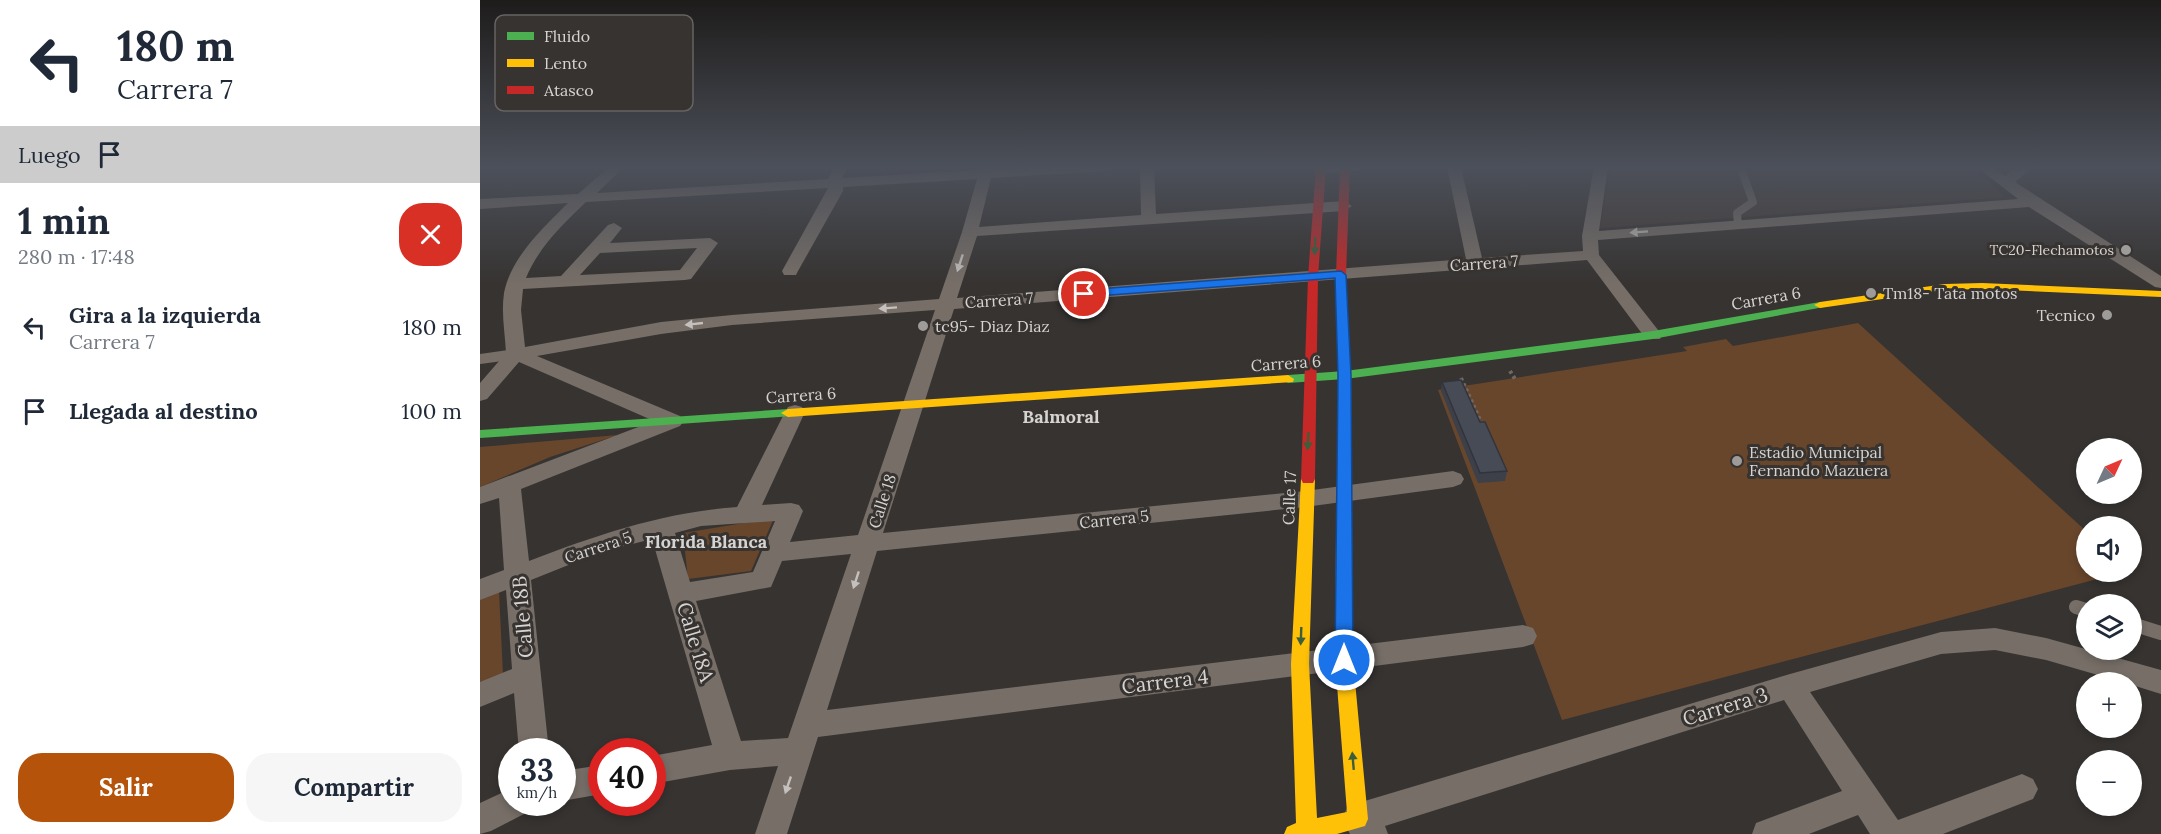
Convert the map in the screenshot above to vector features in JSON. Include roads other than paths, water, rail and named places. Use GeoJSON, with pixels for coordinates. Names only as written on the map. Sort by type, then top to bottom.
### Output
{"type":"FeatureCollection","features":[{"type":"Feature","properties":{"kind":"street"},"geometry":{"type":"LineString","coordinates":[[480,395],[516,354],[512,308],[514,284],[533,252],[574,206]]}},
{"type":"Feature","properties":{"kind":"street"},"geometry":{"type":"LineString","coordinates":[[790,271],[827,206]]}},
{"type":"Feature","properties":{"kind":"street","name":"Calle 18"},"geometry":{"type":"LineString","coordinates":[[771,834],[977,206]]}},
{"type":"Feature","properties":{"kind":"street"},"geometry":{"type":"LineString","coordinates":[[1148,206],[1149,220]]}},
{"type":"Feature","properties":{"kind":"street"},"geometry":{"type":"LineString","coordinates":[[970,232],[1344,206],[1341,275],[1345,375],[1344,660],[1365,826]]}},
{"type":"Feature","properties":{"kind":"street"},"geometry":{"type":"LineString","coordinates":[[1463,206],[1475,263]]}},
{"type":"Feature","properties":{"kind":"street"},"geometry":{"type":"LineString","coordinates":[[1595,206],[1590,236],[1591,255],[1653,335]]}},
{"type":"Feature","properties":{"kind":"street"},"geometry":{"type":"LineString","coordinates":[[1590,236],[1982,206]]}},
{"type":"Feature","properties":{"kind":"street"},"geometry":{"type":"LineString","coordinates":[[2038,206],[2161,283]]}},
{"type":"Feature","properties":{"kind":"street","name":"Calle 17"},"geometry":{"type":"LineString","coordinates":[[1301,832],[1300,664],[1317,208]]}},
{"type":"Feature","properties":{"kind":"street"},"geometry":{"type":"LineString","coordinates":[[565,282],[614,228]]}},
{"type":"Feature","properties":{"kind":"street"},"geometry":{"type":"LineString","coordinates":[[514,284],[685,275],[710,243],[597,248]]}},
{"type":"Feature","properties":{"kind":"street","name":"Carrera 7"},"geometry":{"type":"LineString","coordinates":[[516,354],[681,326],[1591,255]]}},
{"type":"Feature","properties":{"kind":"street","name":"Carrera 6"},"geometry":{"type":"LineString","coordinates":[[480,434],[1345,375],[1653,335],[1873,296],[1945,287],[1982,286],[2161,294]]}},
{"type":"Feature","properties":{"kind":"street"},"geometry":{"type":"LineString","coordinates":[[516,354],[673,421]]}},
{"type":"Feature","properties":{"kind":"street"},"geometry":{"type":"LineString","coordinates":[[746,513],[795,412]]}},
{"type":"Feature","properties":{"kind":"street"},"geometry":{"type":"LineString","coordinates":[[480,496],[673,421]]}},
{"type":"Feature","properties":{"kind":"street","name":"Carrera 5"},"geometry":{"type":"LineString","coordinates":[[480,590],[595,545],[701,518],[791,511],[773,554],[1305,499],[1453,479]]}},
{"type":"Feature","properties":{"kind":"street","name":"Calle 18B"},"geometry":{"type":"LineString","coordinates":[[509,483],[533,738]]}},
{"type":"Feature","properties":{"kind":"street","name":"Calle 18A"},"geometry":{"type":"LineString","coordinates":[[661,528],[730,756]]}},
{"type":"Feature","properties":{"kind":"street"},"geometry":{"type":"LineString","coordinates":[[681,593],[762,580],[773,554]]}},
{"type":"Feature","properties":{"kind":"street","name":"Carrera 4"},"geometry":{"type":"LineString","coordinates":[[666,767],[730,756],[804,738],[1300,664],[1523,636]]}},
{"type":"Feature","properties":{"kind":"street","name":"Carrera 3"},"geometry":{"type":"LineString","coordinates":[[1301,832],[1365,826],[1790,686],[1941,643],[1995,639],[2046,649],[2161,682]]}},
{"type":"Feature","properties":{"kind":"street"},"geometry":{"type":"LineString","coordinates":[[480,695],[527,675]]}},
{"type":"Feature","properties":{"kind":"street"},"geometry":{"type":"LineString","coordinates":[[1790,686],[1889,834]]}},
{"type":"Feature","properties":{"kind":"street"},"geometry":{"type":"LineString","coordinates":[[1902,834],[2022,789]]}},
{"type":"Feature","properties":{"kind":"street"},"geometry":{"type":"LineString","coordinates":[[1768,834],[1864,798]]}},
{"type":"Feature","properties":{"kind":"street"},"geometry":{"type":"LineString","coordinates":[[480,820],[498,810]]}},
{"type":"Feature","properties":{"kind":"lane"},"geometry":{"type":"LineString","coordinates":[[1738,225],[1737,213],[1747,206]]}},
{"type":"Feature","properties":{"kind":"lane"},"geometry":{"type":"LineString","coordinates":[[480,359],[516,354]]}},
{"type":"Feature","properties":{"kind":"lane"},"geometry":{"type":"LineString","coordinates":[[2142,627],[2161,633]]}},
{"type":"Feature","properties":{"kind":"place","name":"TC20-Flechamotos"},"geometry":{"type":"Point","coordinates":[2126,250]}},
{"type":"Feature","properties":{"kind":"place","name":"Tm18- Tata motos"},"geometry":{"type":"Point","coordinates":[1871,293]}},
{"type":"Feature","properties":{"kind":"place","name":"Tecnico"},"geometry":{"type":"Point","coordinates":[2107,315]}},
{"type":"Feature","properties":{"kind":"place","name":"tc95- Diaz Diaz"},"geometry":{"type":"Point","coordinates":[923,326]}},
{"type":"Feature","properties":{"kind":"place","name":"Estadio Municipal Fernando Mazuera"},"geometry":{"type":"Point","coordinates":[1737,461]}},
{"type":"Feature","properties":{"kind":"district","name":"Balmoral"},"geometry":{"type":"Point","coordinates":[1061,416]}},
{"type":"Feature","properties":{"kind":"district","name":"Florida Blanca"},"geometry":{"type":"Point","coordinates":[706,541]}}]}
